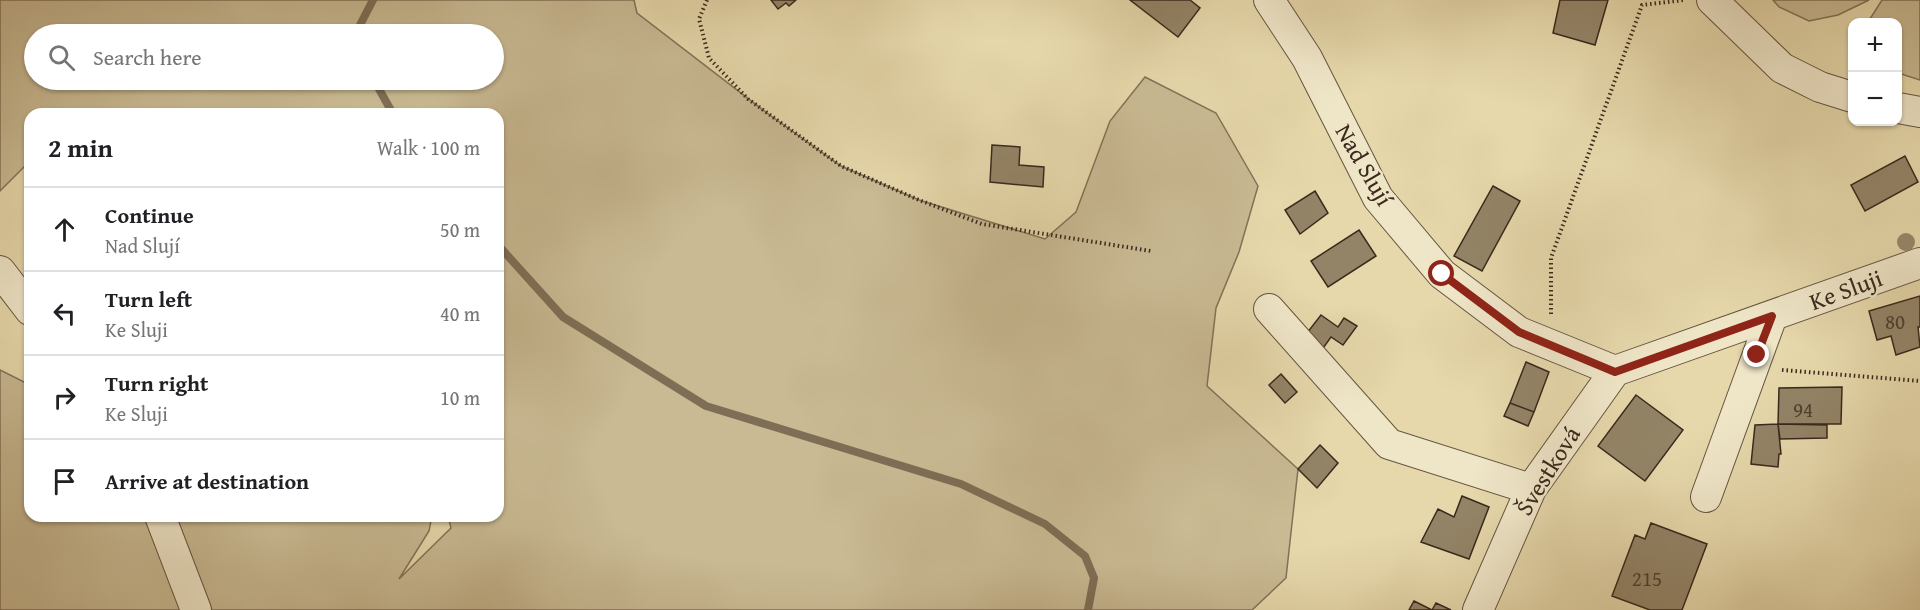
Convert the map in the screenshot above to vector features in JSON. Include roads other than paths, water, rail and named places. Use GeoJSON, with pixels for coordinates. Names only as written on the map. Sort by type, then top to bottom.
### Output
{"type":"FeatureCollection","features":[{"type":"Feature","properties":{"kind":"street","name":"Nad Slují"},"geometry":{"type":"LineString","coordinates":[[1269,0],[1306,58],[1378,198],[1442,274],[1519,332],[1615,372]]}},
{"type":"Feature","properties":{"kind":"street"},"geometry":{"type":"LineString","coordinates":[[1712,0],[1782,68],[1820,87],[1848,96]]}},
{"type":"Feature","properties":{"kind":"street"},"geometry":{"type":"LineString","coordinates":[[1902,109],[1920,112]]}},
{"type":"Feature","properties":{"kind":"street","name":"Ke Sluji"},"geometry":{"type":"LineString","coordinates":[[1615,372],[1920,263]]}},
{"type":"Feature","properties":{"kind":"street"},"geometry":{"type":"LineString","coordinates":[[0,271],[24,302]]}},
{"type":"Feature","properties":{"kind":"street"},"geometry":{"type":"LineString","coordinates":[[1269,309],[1389,444],[1531,489]]}},
{"type":"Feature","properties":{"kind":"street"},"geometry":{"type":"LineString","coordinates":[[1706,497],[1772,316]]}},
{"type":"Feature","properties":{"kind":"street","name":"Švestková"},"geometry":{"type":"LineString","coordinates":[[1478,610],[1531,489],[1615,372]]}},
{"type":"Feature","properties":{"kind":"street"},"geometry":{"type":"LineString","coordinates":[[162,522],[196,610]]}},
{"type":"Feature","properties":{"kind":"waterway"},"geometry":{"type":"LineString","coordinates":[[361,24],[373,0]]}},
{"type":"Feature","properties":{"kind":"waterway"},"geometry":{"type":"LineString","coordinates":[[380,90],[390,108]]}},
{"type":"Feature","properties":{"kind":"waterway"},"geometry":{"type":"LineString","coordinates":[[504,252],[563,317],[706,406],[961,484],[1045,524],[1085,556],[1094,578],[1088,610]]}}]}
